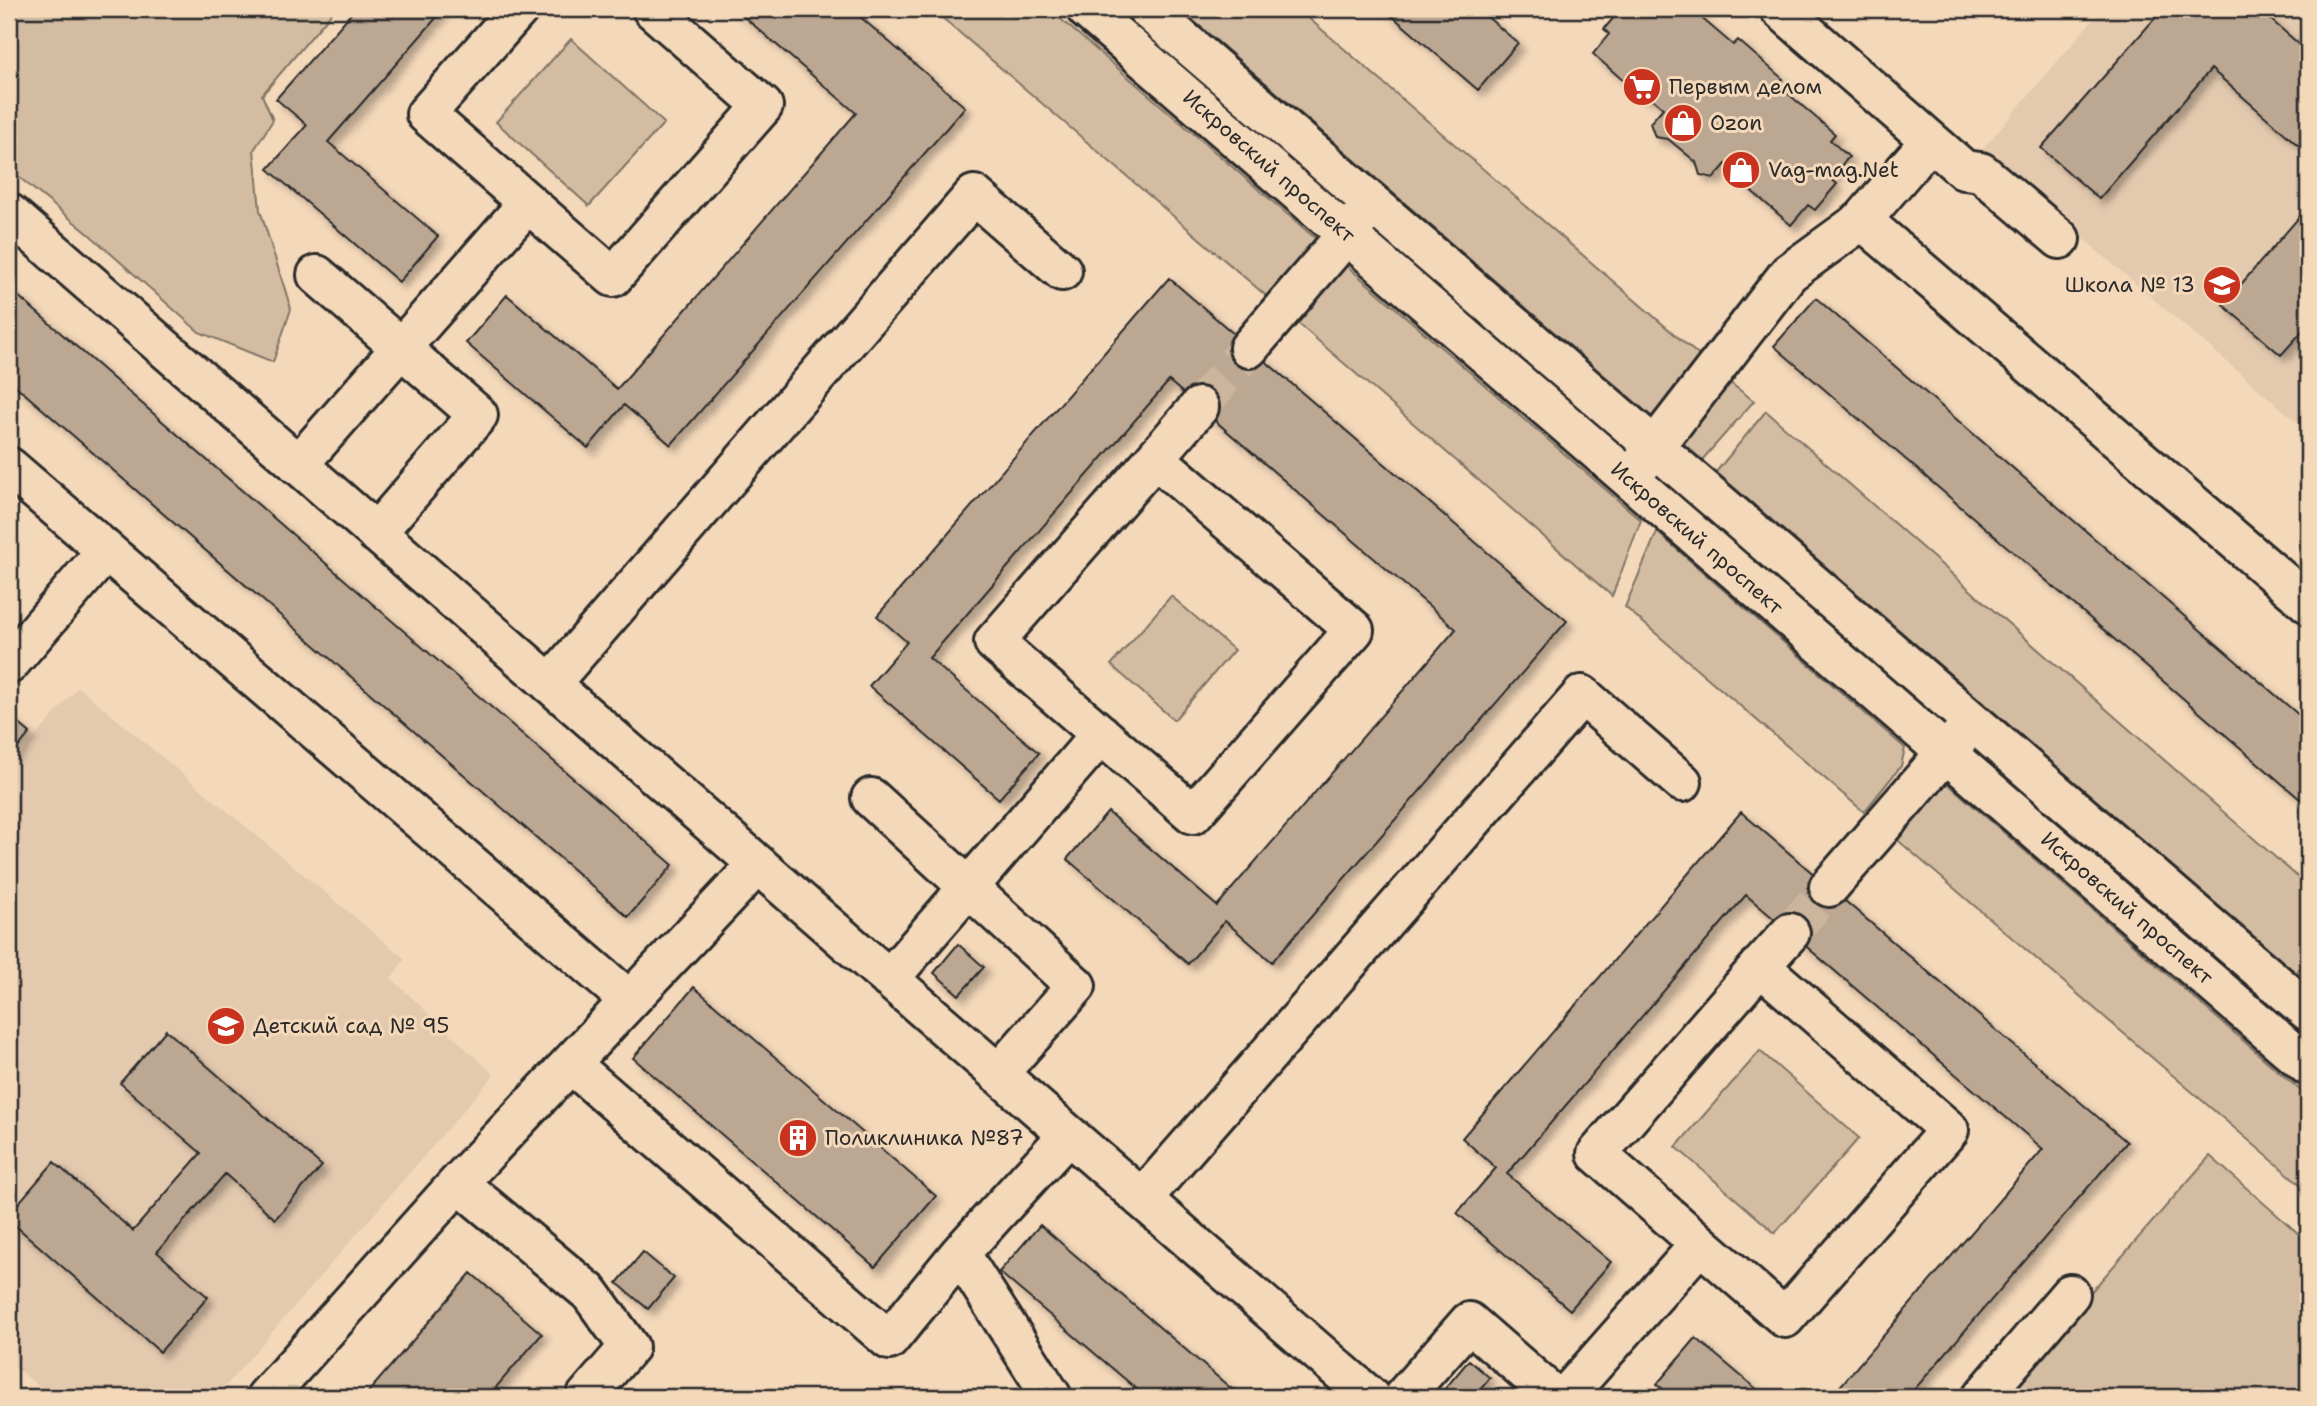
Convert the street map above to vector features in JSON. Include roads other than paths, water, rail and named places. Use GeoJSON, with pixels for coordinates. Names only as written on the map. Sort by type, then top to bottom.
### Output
{"type":"FeatureCollection","features":[{"type":"Feature","properties":{"kind":"street"},"geometry":{"type":"LineString","coordinates":[[519,9],[426,114],[613,277],[763,106],[652,9]]}},
{"type":"Feature","properties":{"kind":"street","name":"Искровский проспект"},"geometry":{"type":"LineString","coordinates":[[1086,9],[2308,1066]]}},
{"type":"Feature","properties":{"kind":"street","name":"Искровский проспект"},"geometry":{"type":"LineString","coordinates":[[1147,9],[2308,1011]]}},
{"type":"Feature","properties":{"kind":"street"},"geometry":{"type":"LineString","coordinates":[[1780,9],[1964,170],[1981,172],[2060,239]]}},
{"type":"Feature","properties":{"kind":"street"},"geometry":{"type":"LineString","coordinates":[[1629,479],[1789,273],[1862,220],[1930,141]]}},
{"type":"Feature","properties":{"kind":"street"},"geometry":{"type":"LineString","coordinates":[[550,684],[974,195],[1062,271]]}},
{"type":"Feature","properties":{"kind":"street"},"geometry":{"type":"LineString","coordinates":[[298,465],[528,203]]}},
{"type":"Feature","properties":{"kind":"street"},"geometry":{"type":"LineString","coordinates":[[1249,348],[1373,203]]}},
{"type":"Feature","properties":{"kind":"street"},"geometry":{"type":"LineString","coordinates":[[9,213],[1370,1397]]}},
{"type":"Feature","properties":{"kind":"street"},"geometry":{"type":"LineString","coordinates":[[1862,220],[2308,603]]}},
{"type":"Feature","properties":{"kind":"street"},"geometry":{"type":"LineString","coordinates":[[317,275],[478,415],[376,533]]}},
{"type":"Feature","properties":{"kind":"street"},"geometry":{"type":"LineString","coordinates":[[1156,458],[1354,630],[1193,814],[994,642],[1199,407]]}},
{"type":"Feature","properties":{"kind":"street"},"geometry":{"type":"LineString","coordinates":[[9,467],[629,1000]]}},
{"type":"Feature","properties":{"kind":"street"},"geometry":{"type":"LineString","coordinates":[[9,664],[107,551]]}},
{"type":"Feature","properties":{"kind":"street"},"geometry":{"type":"LineString","coordinates":[[1142,1199],[1582,695],[1682,782]]}},
{"type":"Feature","properties":{"kind":"street"},"geometry":{"type":"LineString","coordinates":[[1829,887],[1973,722]]}},
{"type":"Feature","properties":{"kind":"street"},"geometry":{"type":"LineString","coordinates":[[889,979],[1101,734]]}},
{"type":"Feature","properties":{"kind":"street"},"geometry":{"type":"LineString","coordinates":[[871,798],[1076,986],[998,1074]]}},
{"type":"Feature","properties":{"kind":"street"},"geometry":{"type":"LineString","coordinates":[[266,1397],[458,1184],[757,865]]}},
{"type":"Feature","properties":{"kind":"street"},"geometry":{"type":"LineString","coordinates":[[1760,966],[1949,1130],[1785,1318],[1597,1154],[1760,966],[1790,933]]}},
{"type":"Feature","properties":{"kind":"street"},"geometry":{"type":"LineString","coordinates":[[571,1064],[889,1340],[960,1253],[1068,1135]]}},
{"type":"Feature","properties":{"kind":"street"},"geometry":{"type":"LineString","coordinates":[[458,1184],[590,1293],[629,1347],[586,1397]]}},
{"type":"Feature","properties":{"kind":"street"},"geometry":{"type":"LineString","coordinates":[[1565,1397],[1700,1244]]}},
{"type":"Feature","properties":{"kind":"street"},"geometry":{"type":"LineString","coordinates":[[960,1253],[1052,1397]]}},
{"type":"Feature","properties":{"kind":"street"},"geometry":{"type":"LineString","coordinates":[[1982,1397],[2070,1294]]}},
{"type":"Feature","properties":{"kind":"street"},"geometry":{"type":"LineString","coordinates":[[1403,1397],[1469,1322],[1555,1397]]}},
{"type":"Feature","properties":{"kind":"tunnel"},"geometry":{"type":"LineString","coordinates":[[1199,407],[1249,348]]}},
{"type":"Feature","properties":{"kind":"tunnel"},"geometry":{"type":"LineString","coordinates":[[1790,933],[1829,887]]}},
{"type":"Feature","properties":{"kind":"place","name":"Первым делом"},"geometry":{"type":"Point","coordinates":[1642,87]}},
{"type":"Feature","properties":{"kind":"place","name":"Ozon"},"geometry":{"type":"Point","coordinates":[1683,123]}},
{"type":"Feature","properties":{"kind":"place","name":"Vag-mag.Net"},"geometry":{"type":"Point","coordinates":[1741,170]}},
{"type":"Feature","properties":{"kind":"place","name":"Школа № 13"},"geometry":{"type":"Point","coordinates":[2222,285]}},
{"type":"Feature","properties":{"kind":"place","name":"Детский сад № 95"},"geometry":{"type":"Point","coordinates":[226,1026]}},
{"type":"Feature","properties":{"kind":"place","name":"Поликлиника №87"},"geometry":{"type":"Point","coordinates":[798,1138]}}]}
